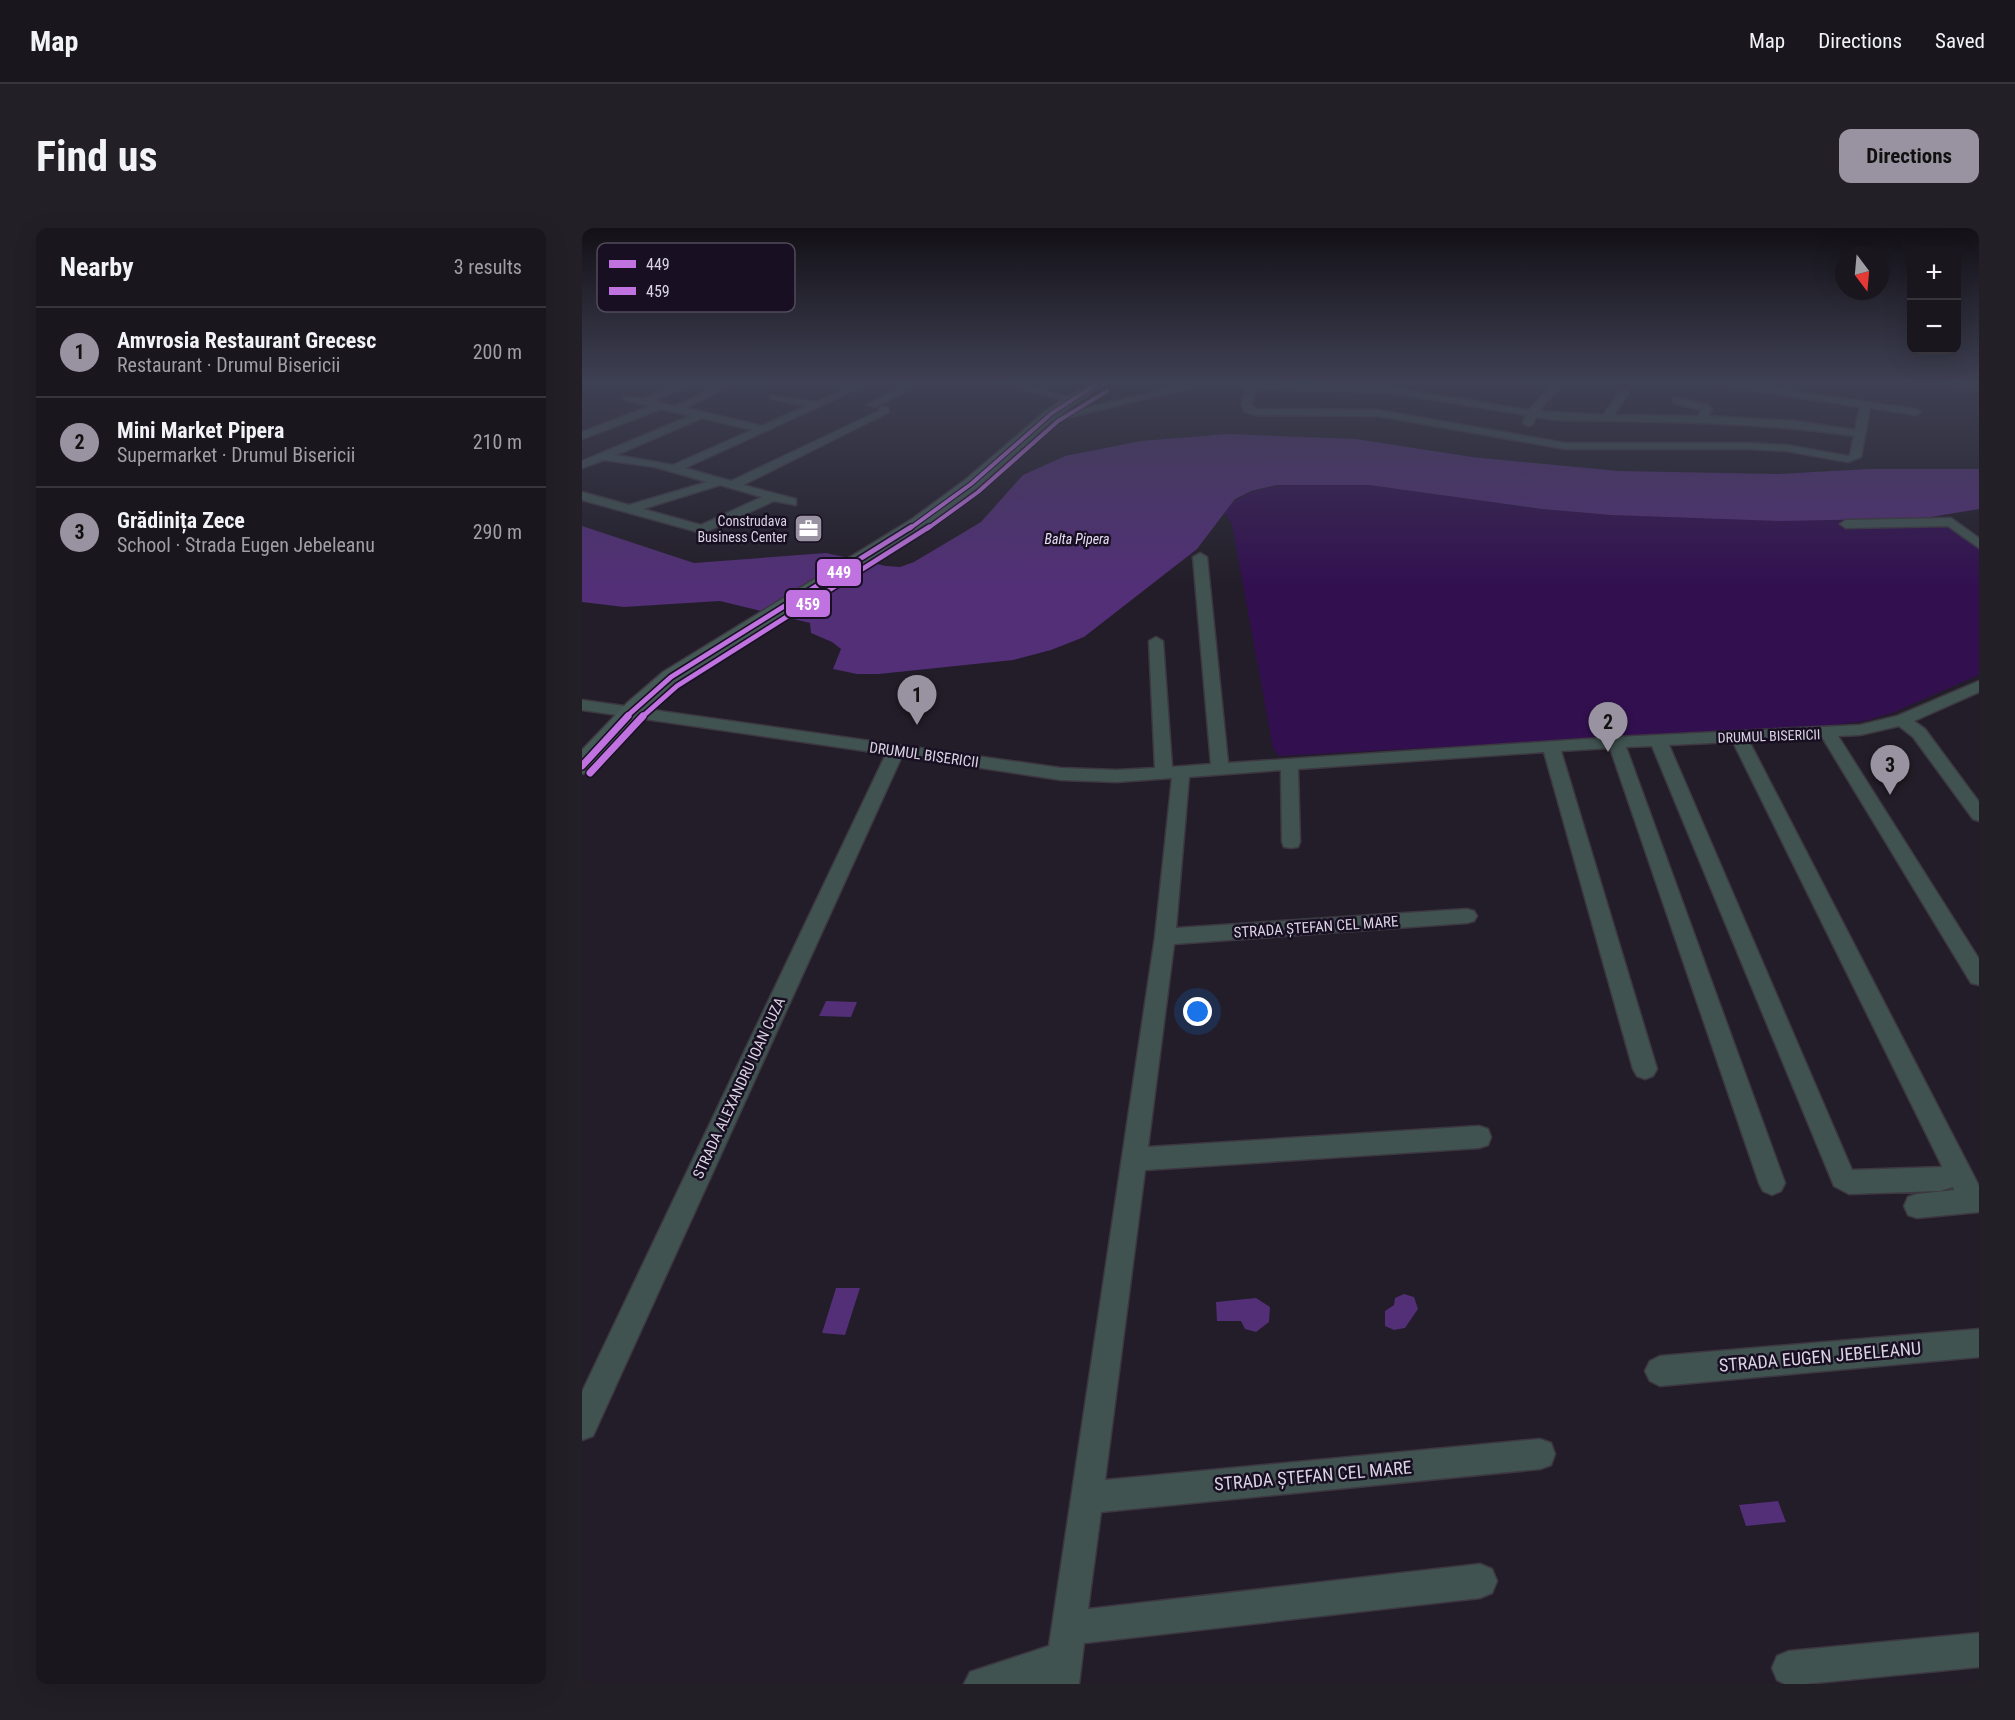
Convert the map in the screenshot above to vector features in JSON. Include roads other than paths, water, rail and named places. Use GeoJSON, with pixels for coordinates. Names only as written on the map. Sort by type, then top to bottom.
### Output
{"type":"FeatureCollection","features":[{"type":"Feature","properties":{"kind":"main road"},"geometry":{"type":"LineString","coordinates":[[582,766],[630,712],[671,677],[928,516],[971,484],[1009,450]]}},
{"type":"Feature","properties":{"kind":"street"},"geometry":{"type":"LineString","coordinates":[[582,465],[617,450]]}},
{"type":"Feature","properties":{"kind":"street"},"geometry":{"type":"LineString","coordinates":[[674,469],[716,450]]}},
{"type":"Feature","properties":{"kind":"street"},"geometry":{"type":"LineString","coordinates":[[629,509],[725,484],[800,450]]}},
{"type":"Feature","properties":{"kind":"street"},"geometry":{"type":"LineString","coordinates":[[1788,450],[1848,459],[1855,457],[1856,450]]}},
{"type":"Feature","properties":{"kind":"street"},"geometry":{"type":"LineString","coordinates":[[603,456],[674,469],[792,502]]}},
{"type":"Feature","properties":{"kind":"street"},"geometry":{"type":"LineString","coordinates":[[582,496],[702,529],[773,497]]}},
{"type":"Feature","properties":{"kind":"street"},"geometry":{"type":"LineString","coordinates":[[1846,524],[1951,522],[1979,543]]}},
{"type":"Feature","properties":{"kind":"street"},"geometry":{"type":"LineString","coordinates":[[1200,557],[1220,769]]}},
{"type":"Feature","properties":{"kind":"street"},"geometry":{"type":"LineString","coordinates":[[1064,1657],[1165,937],[1173,773],[1156,641]]}},
{"type":"Feature","properties":{"kind":"street","name":"DRUMUL BISERICII"},"geometry":{"type":"LineString","coordinates":[[582,705],[1061,774],[1117,776],[1616,742],[1828,733],[1873,728],[1902,720],[1979,686]]}},
{"type":"Feature","properties":{"kind":"street"},"geometry":{"type":"LineString","coordinates":[[1902,720],[1919,733],[1979,815]]}},
{"type":"Feature","properties":{"kind":"street"},"geometry":{"type":"LineString","coordinates":[[1828,733],[1979,977]]}},
{"type":"Feature","properties":{"kind":"street"},"geometry":{"type":"LineString","coordinates":[[1739,737],[1956,1166],[1976,1200],[1917,1206]]}},
{"type":"Feature","properties":{"kind":"street"},"geometry":{"type":"LineString","coordinates":[[1658,740],[1844,1178],[1849,1182],[1940,1179],[1948,1178],[1953,1174],[1956,1166]]}},
{"type":"Feature","properties":{"kind":"street"},"geometry":{"type":"LineString","coordinates":[[1616,742],[1772,1183]]}},
{"type":"Feature","properties":{"kind":"street"},"geometry":{"type":"LineString","coordinates":[[1551,746],[1645,1069]]}},
{"type":"Feature","properties":{"kind":"street","name":"STRADA ALEXANDRU IOAN CUZA"},"geometry":{"type":"LineString","coordinates":[[582,1425],[896,751]]}},
{"type":"Feature","properties":{"kind":"street"},"geometry":{"type":"LineString","coordinates":[[1289,763],[1291,842]]}},
{"type":"Feature","properties":{"kind":"street","name":"STRADA ȘTEFAN CEL MARE"},"geometry":{"type":"LineString","coordinates":[[1165,937],[1467,916]]}},
{"type":"Feature","properties":{"kind":"street"},"geometry":{"type":"LineString","coordinates":[[1134,1159],[1479,1137]]}},
{"type":"Feature","properties":{"kind":"street","name":"STRADA EUGEN JEBELEANU"},"geometry":{"type":"LineString","coordinates":[[1660,1371],[1979,1343]]}},
{"type":"Feature","properties":{"kind":"street","name":"STRADA ȘTEFAN CEL MARE"},"geometry":{"type":"LineString","coordinates":[[1087,1498],[1540,1454]]}},
{"type":"Feature","properties":{"kind":"street"},"geometry":{"type":"LineString","coordinates":[[982,1684],[1064,1657],[1480,1581]]}},
{"type":"Feature","properties":{"kind":"street"},"geometry":{"type":"LineString","coordinates":[[1789,1668],[1979,1650]]}},
{"type":"Feature","properties":{"kind":"water","name":"Balta Pipera"},"geometry":{"type":"Polygon","coordinates":[[[1096,450],[1427,450],[1472,457],[1618,471],[1778,474],[1868,469],[1979,469],[1979,509],[1925,518],[1782,521],[1611,515],[1542,509],[1369,485],[1276,485],[1251,491],[1235,499],[1197,549],[1084,637],[1051,650],[1013,660],[879,674],[857,674],[833,669],[841,649],[832,642],[811,633],[810,623],[720,601],[624,607],[582,602],[582,526],[694,563],[826,553],[900,567],[914,562],[981,522],[1023,475],[1065,456],[1096,450]]]}},
{"type":"Feature","properties":{"kind":"water"},"geometry":{"type":"Polygon","coordinates":[[[826,1001],[857,1002],[851,1017],[819,1016],[826,1001]]]}},
{"type":"Feature","properties":{"kind":"water"},"geometry":{"type":"Polygon","coordinates":[[[836,1288],[860,1288],[845,1335],[822,1333],[836,1288]]]}},
{"type":"Feature","properties":{"kind":"water"},"geometry":{"type":"Polygon","coordinates":[[[1404,1294],[1414,1297],[1418,1309],[1405,1328],[1394,1330],[1385,1326],[1385,1311],[1394,1305],[1395,1298],[1404,1294]]]}},
{"type":"Feature","properties":{"kind":"water"},"geometry":{"type":"Polygon","coordinates":[[[1256,1298],[1270,1307],[1269,1322],[1256,1332],[1245,1329],[1241,1321],[1217,1321],[1216,1302],[1256,1298]]]}},
{"type":"Feature","properties":{"kind":"water"},"geometry":{"type":"Polygon","coordinates":[[[1778,1501],[1786,1522],[1746,1526],[1739,1505],[1778,1501]]]}},
{"type":"Feature","properties":{"kind":"place","name":"Construdava Business Center"},"geometry":{"type":"Point","coordinates":[808,529]}},
{"type":"Feature","properties":{"kind":"place","name":"Amvrosia Restaurant Grecesc"},"geometry":{"type":"Point","coordinates":[917,725]}},
{"type":"Feature","properties":{"kind":"place","name":"Mini Market Pipera"},"geometry":{"type":"Point","coordinates":[1608,752]}},
{"type":"Feature","properties":{"kind":"place","name":"Grădinița Zece"},"geometry":{"type":"Point","coordinates":[1890,795]}}]}
